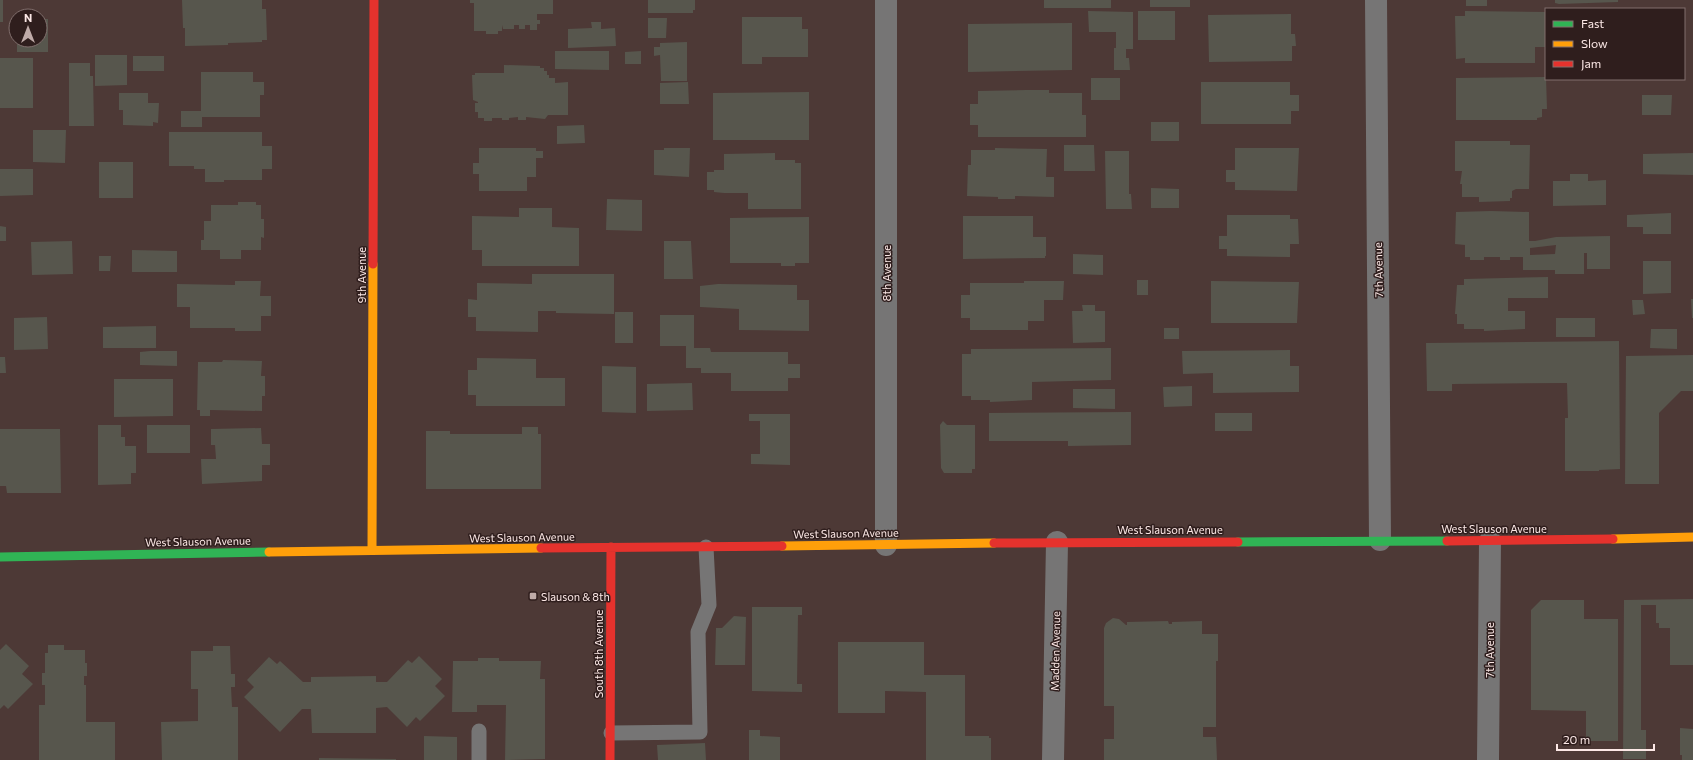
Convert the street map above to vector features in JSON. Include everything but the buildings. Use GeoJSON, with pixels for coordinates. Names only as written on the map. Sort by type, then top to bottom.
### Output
{"type":"FeatureCollection","features":[{"type":"Feature","properties":{"kind":"main road","name":"9th Avenue"},"geometry":{"type":"LineString","coordinates":[[372,550],[374,0]]}},
{"type":"Feature","properties":{"kind":"main road","name":"West Slauson Avenue"},"geometry":{"type":"LineString","coordinates":[[0,557],[611,547],[1057,542],[1380,540],[1490,541],[1693,537]]}},
{"type":"Feature","properties":{"kind":"main road","name":"South 8th Avenue"},"geometry":{"type":"LineString","coordinates":[[610,760],[611,547]]}},
{"type":"Feature","properties":{"kind":"street","name":"8th Avenue"},"geometry":{"type":"LineString","coordinates":[[886,0],[886,545]]}},
{"type":"Feature","properties":{"kind":"street","name":"7th Avenue"},"geometry":{"type":"LineString","coordinates":[[1376,0],[1380,540]]}},
{"type":"Feature","properties":{"kind":"street","name":"7th Avenue"},"geometry":{"type":"LineString","coordinates":[[1488,760],[1490,541]]}},
{"type":"Feature","properties":{"kind":"street","name":"Madden Avenue"},"geometry":{"type":"LineString","coordinates":[[1053,760],[1057,542]]}},
{"type":"Feature","properties":{"kind":"lane"},"geometry":{"type":"LineString","coordinates":[[610,733],[700,732],[698,632],[709,605],[706,547]]}},
{"type":"Feature","properties":{"kind":"lane"},"geometry":{"type":"LineString","coordinates":[[479,731],[479,760]]}},
{"type":"Feature","properties":{"kind":"traffic: fast"},"geometry":{"type":"LineString","coordinates":[[1238,542],[1447,541]]}},
{"type":"Feature","properties":{"kind":"traffic: fast"},"geometry":{"type":"LineString","coordinates":[[0,557],[269,552]]}},
{"type":"Feature","properties":{"kind":"traffic: slow"},"geometry":{"type":"LineString","coordinates":[[372,550],[373,264]]}},
{"type":"Feature","properties":{"kind":"traffic: slow"},"geometry":{"type":"LineString","coordinates":[[1613,539],[1693,537]]}},
{"type":"Feature","properties":{"kind":"traffic: slow"},"geometry":{"type":"LineString","coordinates":[[782,546],[994,543]]}},
{"type":"Feature","properties":{"kind":"traffic: slow"},"geometry":{"type":"LineString","coordinates":[[269,552],[541,548]]}},
{"type":"Feature","properties":{"kind":"traffic: jam"},"geometry":{"type":"LineString","coordinates":[[373,264],[374,0]]}},
{"type":"Feature","properties":{"kind":"traffic: jam"},"geometry":{"type":"LineString","coordinates":[[1447,541],[1613,539]]}},
{"type":"Feature","properties":{"kind":"traffic: jam"},"geometry":{"type":"LineString","coordinates":[[994,543],[1238,542]]}},
{"type":"Feature","properties":{"kind":"traffic: jam"},"geometry":{"type":"LineString","coordinates":[[541,548],[782,546]]}},
{"type":"Feature","properties":{"kind":"traffic: jam"},"geometry":{"type":"LineString","coordinates":[[610,760],[611,547]]}},
{"type":"Feature","properties":{"kind":"place","name":"Slauson & 8th"},"geometry":{"type":"Point","coordinates":[533,596]}}]}
